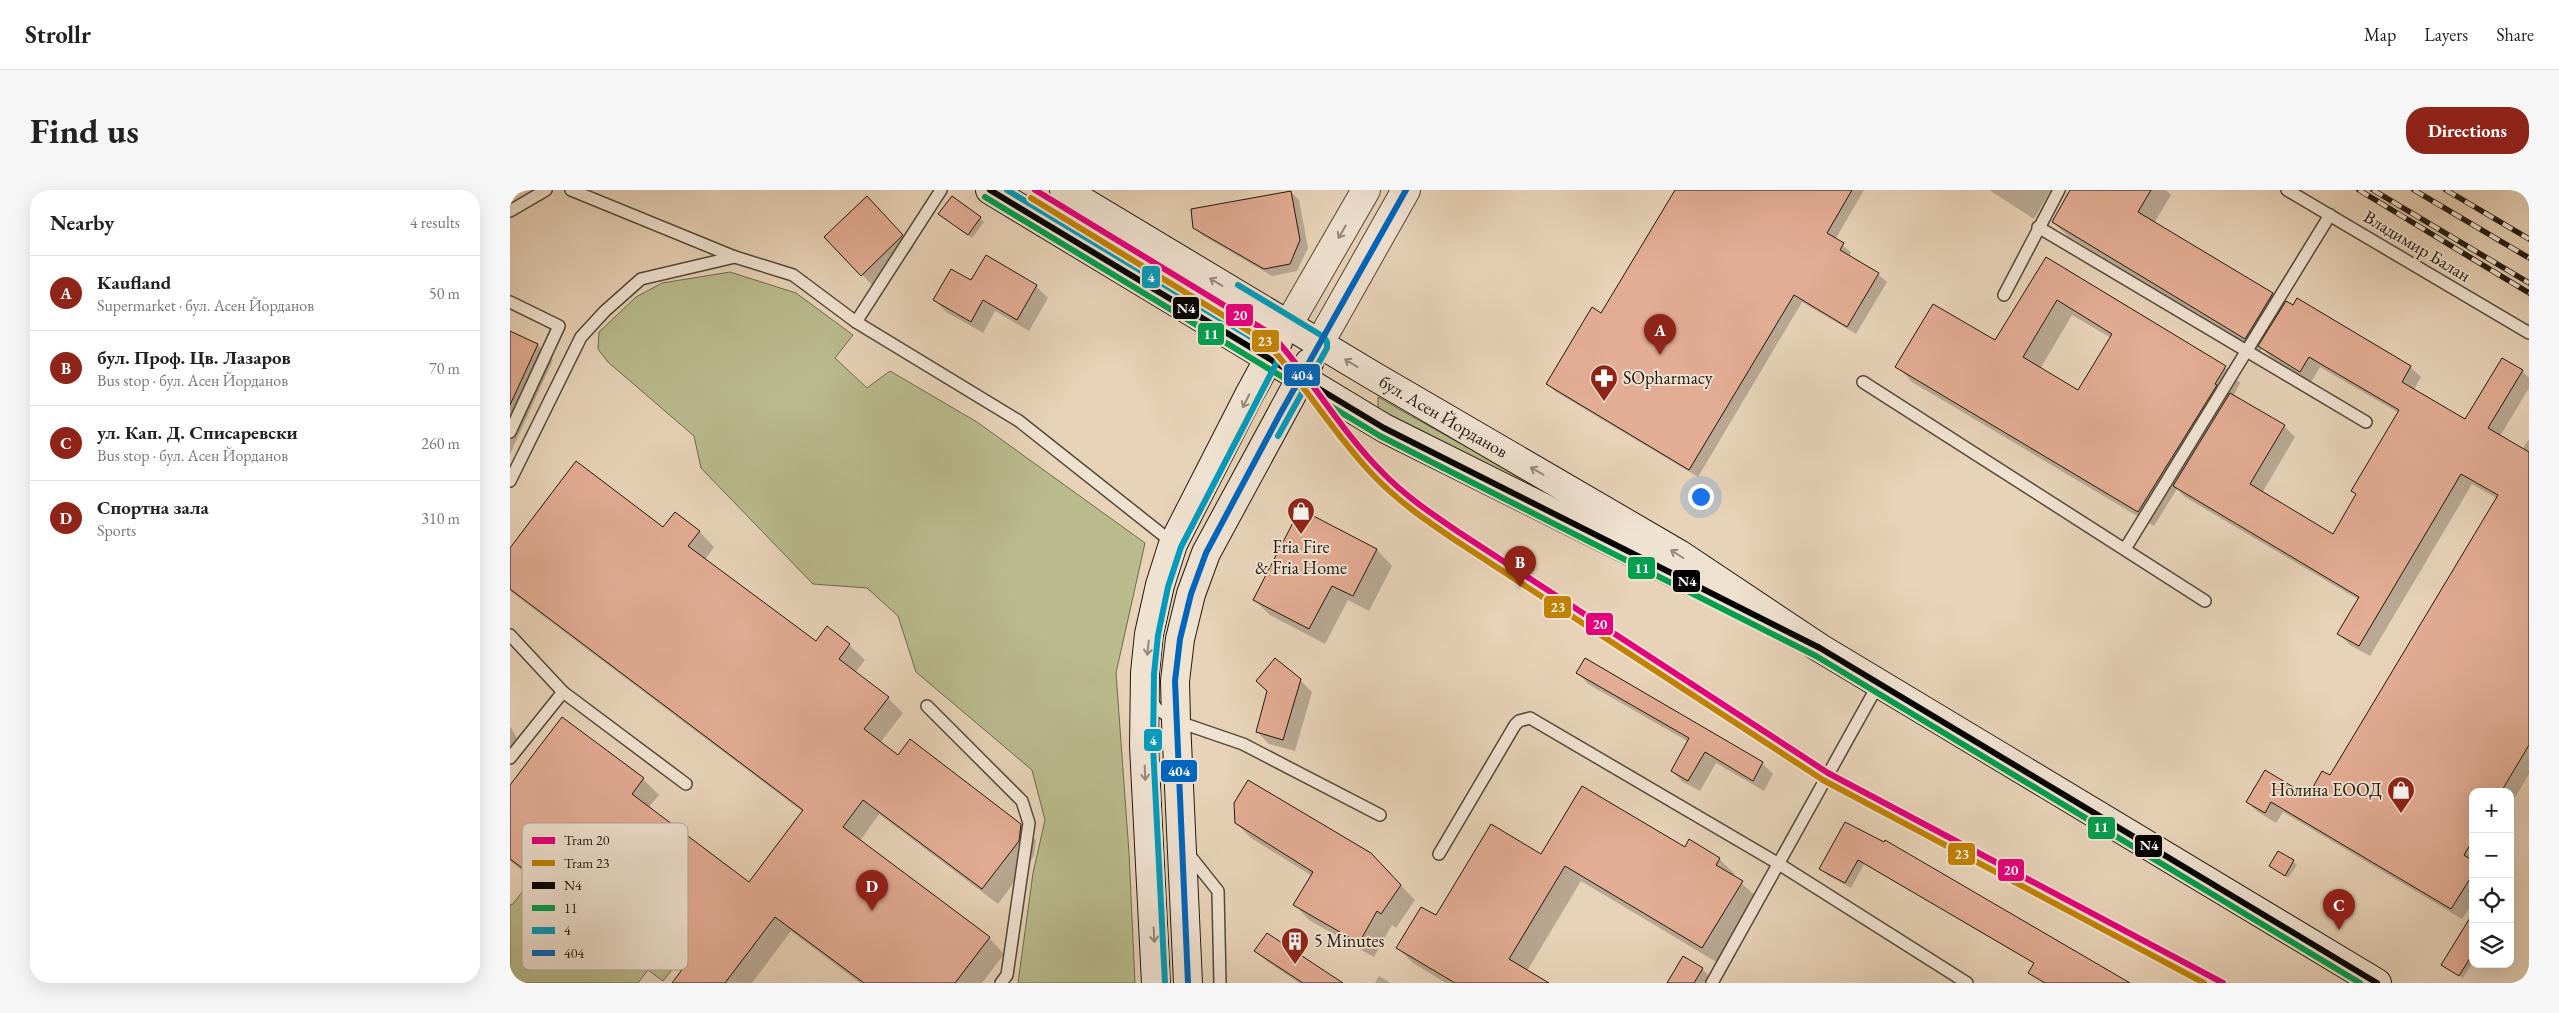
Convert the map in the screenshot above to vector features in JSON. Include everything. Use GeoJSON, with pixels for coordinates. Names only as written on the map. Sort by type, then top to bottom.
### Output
{"type":"FeatureCollection","features":[{"type":"Feature","properties":{"kind":"main road","name":"бул. Асен Йорданов"},"geometry":{"type":"LineString","coordinates":[[990,190],[1392,432],[1820,648]]}},
{"type":"Feature","properties":{"kind":"main road","name":"бул. Асен Йорданов"},"geometry":{"type":"LineString","coordinates":[[1064,190],[1319,344],[1678,554],[1820,648],[2378,983]]}},
{"type":"Feature","properties":{"kind":"main road"},"geometry":{"type":"LineString","coordinates":[[1156,983],[1144,746],[1144,689],[1149,634],[1160,585],[1173,544],[1268,358],[1366,190]]}},
{"type":"Feature","properties":{"kind":"main road"},"geometry":{"type":"LineString","coordinates":[[1188,983],[1176,721],[1176,681],[1180,639],[1191,594],[1215,537],[1319,344],[1406,190]]}},
{"type":"Feature","properties":{"kind":"lane"},"geometry":{"type":"LineString","coordinates":[[510,211],[546,190]]}},
{"type":"Feature","properties":{"kind":"lane"},"geometry":{"type":"LineString","coordinates":[[571,190],[735,257],[793,275],[856,322],[1019,421],[1173,544]]}},
{"type":"Feature","properties":{"kind":"lane"},"geometry":{"type":"LineString","coordinates":[[856,322],[941,190]]}},
{"type":"Feature","properties":{"kind":"lane"},"geometry":{"type":"LineString","coordinates":[[2004,295],[2059,190]]}},
{"type":"Feature","properties":{"kind":"lane","name":"Владимир Балан"},"geometry":{"type":"LineString","coordinates":[[2287,190],[2529,333]]}},
{"type":"Feature","properties":{"kind":"lane"},"geometry":{"type":"LineString","coordinates":[[2125,549],[2330,215]]}},
{"type":"Feature","properties":{"kind":"lane"},"geometry":{"type":"LineString","coordinates":[[2038,227],[2366,422]]}},
{"type":"Feature","properties":{"kind":"lane"},"geometry":{"type":"LineString","coordinates":[[510,481],[581,337],[605,311],[640,279],[735,257]]}},
{"type":"Feature","properties":{"kind":"lane"},"geometry":{"type":"LineString","coordinates":[[510,302],[559,326],[510,432]]}},
{"type":"Feature","properties":{"kind":"lane"},"geometry":{"type":"LineString","coordinates":[[1863,382],[2205,601]]}},
{"type":"Feature","properties":{"kind":"lane"},"geometry":{"type":"LineString","coordinates":[[510,634],[563,692],[686,784]]}},
{"type":"Feature","properties":{"kind":"lane"},"geometry":{"type":"LineString","coordinates":[[1712,983],[1780,864],[1879,683]]}},
{"type":"Feature","properties":{"kind":"lane"},"geometry":{"type":"LineString","coordinates":[[1144,689],[1157,709],[1176,721],[1243,744],[1380,815]]}},
{"type":"Feature","properties":{"kind":"lane"},"geometry":{"type":"LineString","coordinates":[[510,758],[563,692]]}},
{"type":"Feature","properties":{"kind":"lane"},"geometry":{"type":"LineString","coordinates":[[928,706],[1022,801],[1029,823],[1007,975],[1001,983]]}},
{"type":"Feature","properties":{"kind":"lane"},"geometry":{"type":"LineString","coordinates":[[1439,854],[1515,725],[1519,721],[1530,718],[1780,864],[1967,983]]}},
{"type":"Feature","properties":{"kind":"lane"},"geometry":{"type":"LineString","coordinates":[[1182,845],[1218,890],[1220,983]]}},
{"type":"Feature","properties":{"kind":"green space"},"geometry":{"type":"Polygon","coordinates":[[[730,272],[796,293],[853,335],[835,358],[867,388],[890,371],[977,422],[1145,543],[1116,673],[1129,853],[1135,983],[1018,983],[1033,873],[1045,820],[1032,770],[916,672],[898,616],[867,588],[813,584],[701,468],[694,436],[608,362],[598,349],[599,332],[636,297],[662,283],[730,272]]]}},
{"type":"Feature","properties":{"kind":"green space"},"geometry":{"type":"Polygon","coordinates":[[[1378,397],[1580,508],[1646,546],[1378,411],[1378,397]]]}},
{"type":"Feature","properties":{"kind":"green space"},"geometry":{"type":"Polygon","coordinates":[[[522,892],[522,970],[648,970],[638,983],[510,983],[510,904],[512,905],[522,892]]]}},
{"type":"Feature","properties":{"kind":"green space"},"geometry":{"type":"Polygon","coordinates":[[[648,970],[672,970],[663,981],[648,970]]]}},
{"type":"Feature","properties":{"kind":"building"},"geometry":{"type":"Polygon","coordinates":[[[1675,190],[1852,190],[1827,233],[1844,243],[1840,250],[1879,273],[1847,327],[1794,295],[1689,470],[1546,384],[1592,307],[1601,313],[1675,190]]]}},
{"type":"Feature","properties":{"kind":"building"},"geometry":{"type":"Polygon","coordinates":[[[2070,190],[2151,190],[2138,212],[2273,293],[2245,339],[2052,222],[2070,190]]]}},
{"type":"Feature","properties":{"kind":"building"},"geometry":{"type":"Polygon","coordinates":[[[1291,191],[1300,240],[1290,264],[1264,269],[1193,228],[1191,209],[1291,191]]]}},
{"type":"Feature","properties":{"kind":"building"},"geometry":{"type":"Polygon","coordinates":[[[867,196],[903,235],[861,276],[824,237],[867,196]]]}},
{"type":"Feature","properties":{"kind":"building"},"geometry":{"type":"Polygon","coordinates":[[[952,196],[981,217],[968,235],[938,214],[952,196]]]}},
{"type":"Feature","properties":{"kind":"building"},"geometry":{"type":"Polygon","coordinates":[[[986,255],[1037,285],[1017,320],[983,300],[971,322],[933,300],[951,269],[971,280],[986,255]]]}},
{"type":"Feature","properties":{"kind":"building"},"geometry":{"type":"Polygon","coordinates":[[[2046,257],[2226,366],[2215,384],[2217,385],[2138,512],[1895,367],[1933,304],[1995,340],[2046,257]],[[2057,300],[2023,357],[2078,390],[2112,334],[2057,300]]]}},
{"type":"Feature","properties":{"kind":"building"},"geometry":{"type":"Polygon","coordinates":[[[2297,298],[2411,366],[2402,382],[2465,419],[2502,358],[2523,370],[2488,428],[2529,452],[2529,745],[2503,788],[2469,788],[2469,847],[2464,855],[2469,858],[2469,880],[2451,909],[2271,802],[2265,813],[2246,802],[2265,770],[2308,796],[2322,771],[2330,775],[2498,495],[2461,474],[2359,646],[2337,634],[2359,597],[2173,486],[2230,393],[2285,425],[2250,484],[2333,534],[2356,494],[2351,491],[2399,410],[2309,357],[2300,372],[2258,346],[2286,301],[2293,305],[2297,298]]]}},
{"type":"Feature","properties":{"kind":"building"},"geometry":{"type":"Polygon","coordinates":[[[510,331],[538,344],[510,405],[510,331]]]}},
{"type":"Feature","properties":{"kind":"building"},"geometry":{"type":"Polygon","coordinates":[[[576,461],[663,527],[675,512],[700,531],[688,546],[816,641],[827,626],[850,644],[839,659],[889,697],[864,729],[898,755],[910,739],[1021,824],[1019,841],[982,889],[863,800],[843,827],[990,937],[955,983],[864,983],[775,917],[725,983],[672,983],[682,970],[688,970],[688,836],[749,882],[803,810],[510,589],[510,548],[576,461]]]}},
{"type":"Feature","properties":{"kind":"building"},"geometry":{"type":"Polygon","coordinates":[[[1300,509],[1377,549],[1353,596],[1332,586],[1309,629],[1253,600],[1300,509]]]}},
{"type":"Feature","properties":{"kind":"building"},"geometry":{"type":"Polygon","coordinates":[[[1275,658],[1301,679],[1283,740],[1256,732],[1267,691],[1256,681],[1275,658]]]}},
{"type":"Feature","properties":{"kind":"building"},"geometry":{"type":"Polygon","coordinates":[[[1585,658],[1763,762],[1753,781],[1705,752],[1688,781],[1671,771],[1689,738],[1576,673],[1585,658]]]}},
{"type":"Feature","properties":{"kind":"building"},"geometry":{"type":"Polygon","coordinates":[[[562,717],[644,778],[632,794],[671,823],[522,823],[522,868],[510,859],[510,785],[562,717]]]}},
{"type":"Feature","properties":{"kind":"building"},"geometry":{"type":"Polygon","coordinates":[[[1248,780],[1371,853],[1401,885],[1381,914],[1377,911],[1359,943],[1293,905],[1313,872],[1235,823],[1234,803],[1248,780]]]}},
{"type":"Feature","properties":{"kind":"building"},"geometry":{"type":"Polygon","coordinates":[[[1582,786],[1685,847],[1689,839],[1720,858],[1716,865],[1743,881],[1702,948],[1565,866],[1509,959],[1549,983],[1455,983],[1396,948],[1421,907],[1436,915],[1491,824],[1541,854],[1582,786]]]}},
{"type":"Feature","properties":{"kind":"building"},"geometry":{"type":"Polygon","coordinates":[[[1845,822],[1884,842],[1885,840],[2130,983],[2045,983],[2028,973],[2034,963],[1858,860],[1845,883],[1819,869],[1845,822]]]}},
{"type":"Feature","properties":{"kind":"building"},"geometry":{"type":"Polygon","coordinates":[[[2278,851],[2294,860],[2285,876],[2269,866],[2278,851]]]}},
{"type":"Feature","properties":{"kind":"building"},"geometry":{"type":"Polygon","coordinates":[[[2469,920],[2469,960],[2459,976],[2441,965],[2469,920]]]}},
{"type":"Feature","properties":{"kind":"building","name":"5 Minutes"},"geometry":{"type":"Polygon","coordinates":[[[1267,933],[1343,983],[1303,983],[1254,951],[1267,933]]]}},
{"type":"Feature","properties":{"kind":"building"},"geometry":{"type":"Polygon","coordinates":[[[1683,956],[1703,968],[1694,983],[1667,983],[1683,956]]]}},
{"type":"Feature","properties":{"kind":"railway"},"geometry":{"type":"LineString","coordinates":[[2359,190],[2529,293]]}},
{"type":"Feature","properties":{"kind":"railway"},"geometry":{"type":"LineString","coordinates":[[2373,190],[2529,283]]}},
{"type":"Feature","properties":{"kind":"railway"},"geometry":{"type":"LineString","coordinates":[[2414,190],[2529,258]]}},
{"type":"Feature","properties":{"kind":"railway"},"geometry":{"type":"LineString","coordinates":[[2446,190],[2529,239]]}},
{"type":"Feature","properties":{"kind":"tram line","name":"20"},"geometry":{"type":"LineString","coordinates":[[1035,190],[1271,334],[1353,439],[1382,472],[1409,497],[1460,533],[1828,773],[2223,983]]}},
{"type":"Feature","properties":{"kind":"tram line","name":"23"},"geometry":{"type":"LineString","coordinates":[[1031,198],[1265,341],[1280,357],[1346,444],[1375,477],[1403,503],[1455,540],[1823,780],[2204,983]]}},
{"type":"Feature","properties":{"kind":"transit line","name":"N4"},"geometry":{"type":"LineString","coordinates":[[990,190],[1384,428],[1820,648],[2377,983]]}},
{"type":"Feature","properties":{"kind":"transit line","name":"4"},"geometry":{"type":"LineString","coordinates":[[1007,190],[1274,351],[1278,356],[1277,362],[1181,547],[1168,587],[1158,635],[1154,674],[1153,746],[1165,983]]}},
{"type":"Feature","properties":{"kind":"transit line","name":"404"},"geometry":{"type":"LineString","coordinates":[[1188,983],[1175,681],[1180,639],[1191,594],[1206,553],[1280,414],[1406,190]]}},
{"type":"Feature","properties":{"kind":"transit line","name":"11"},"geometry":{"type":"LineString","coordinates":[[985,197],[1380,436],[1816,656],[2360,983]]}},
{"type":"Feature","properties":{"kind":"transit line","name":"4"},"geometry":{"type":"LineString","coordinates":[[1238,285],[1324,337],[1327,342],[1327,348],[1278,436]]}},
{"type":"Feature","properties":{"kind":"place","name":"Kaufland"},"geometry":{"type":"Point","coordinates":[1660,355]}},
{"type":"Feature","properties":{"kind":"place","name":"SOpharmacy"},"geometry":{"type":"Point","coordinates":[1604,402]}},
{"type":"Feature","properties":{"kind":"place","name":"Fria Fire & Fria Home"},"geometry":{"type":"Point","coordinates":[1301,535]}},
{"type":"Feature","properties":{"kind":"place","name":"бул. Проф. Цв. Лазаров"},"geometry":{"type":"Point","coordinates":[1520,587]}},
{"type":"Feature","properties":{"kind":"place","name":"Нолина ЕООД"},"geometry":{"type":"Point","coordinates":[2401,814]}},
{"type":"Feature","properties":{"kind":"place","name":"Спортна зала"},"geometry":{"type":"Point","coordinates":[872,911]}},
{"type":"Feature","properties":{"kind":"place","name":"ул. Кап. Д. Списаревски"},"geometry":{"type":"Point","coordinates":[2339,930]}},
{"type":"Feature","properties":{"kind":"place","name":"5 Minutes"},"geometry":{"type":"Point","coordinates":[1295,965]}}]}
